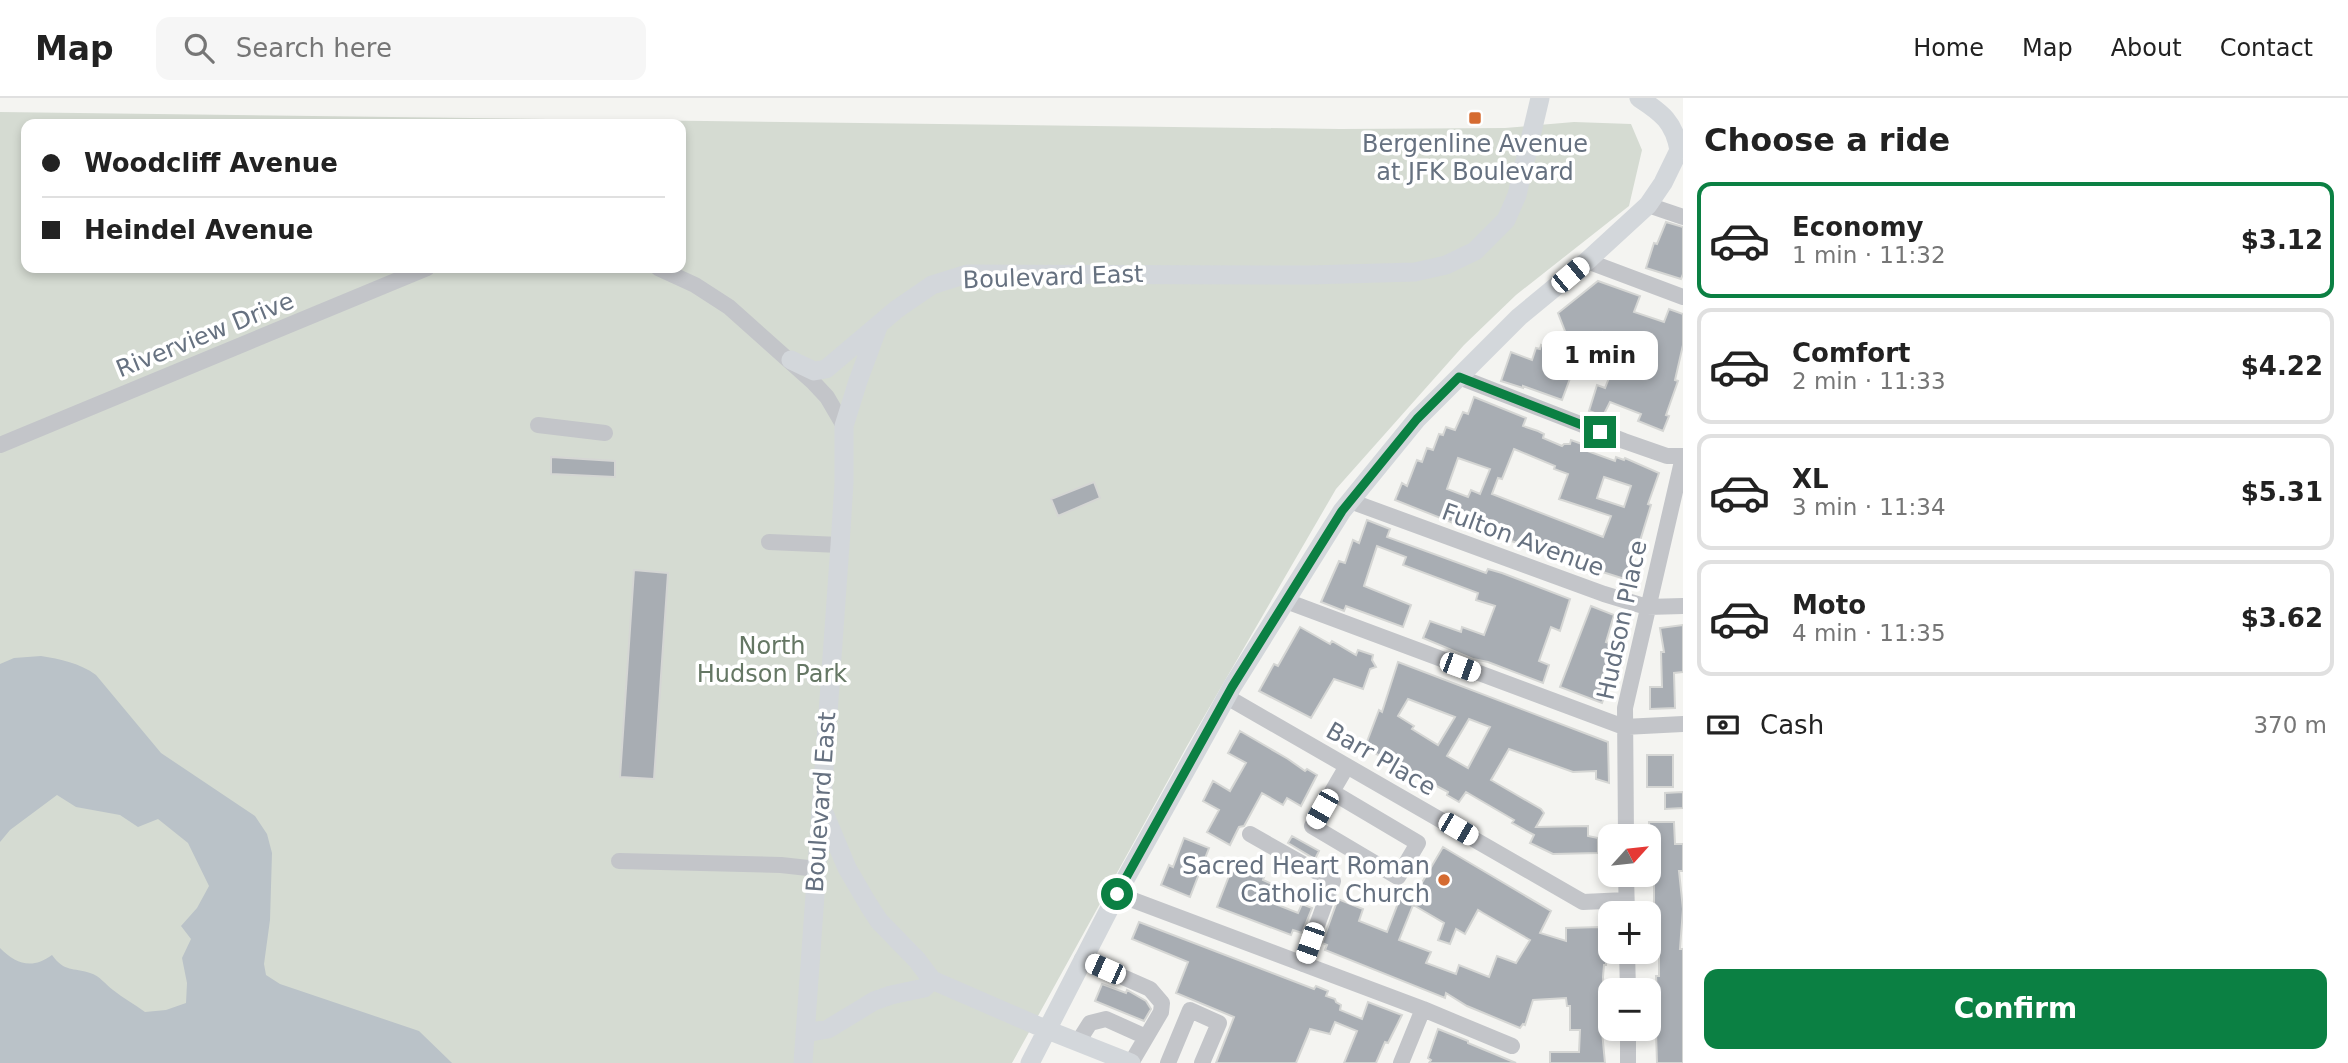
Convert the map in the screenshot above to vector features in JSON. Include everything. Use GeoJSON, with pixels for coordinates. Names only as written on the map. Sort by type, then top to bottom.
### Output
{"type":"FeatureCollection","features":[{"type":"Feature","properties":{"kind":"main road","name":"Boulevard East"},"geometry":{"type":"LineString","coordinates":[[803,1063],[844,483],[844,426],[879,327],[897,309],[932,285],[967,274],[1309,275],[1415,272],[1446,265],[1475,251],[1506,220],[1517,195],[1540,98]]}},
{"type":"Feature","properties":{"kind":"main road"},"geometry":{"type":"LineString","coordinates":[[1030,1063],[1082,959],[1227,696],[1350,501],[1417,419],[1518,317],[1587,261],[1648,205],[1663,183],[1681,146],[1667,119],[1639,98]]}},
{"type":"Feature","properties":{"kind":"main road"},"geometry":{"type":"LineString","coordinates":[[791,360],[814,371],[824,369],[879,327]]}},
{"type":"Feature","properties":{"kind":"main road"},"geometry":{"type":"LineString","coordinates":[[821,806],[847,868],[868,904],[932,980],[1045,1030],[1131,1063]]}},
{"type":"Feature","properties":{"kind":"main road"},"geometry":{"type":"LineString","coordinates":[[805,1033],[828,1029],[873,1001],[924,988],[932,980]]}},
{"type":"Feature","properties":{"kind":"street"},"geometry":{"type":"LineString","coordinates":[[1648,205],[1683,217]]}},
{"type":"Feature","properties":{"kind":"street"},"geometry":{"type":"LineString","coordinates":[[1587,261],[1683,297]]}},
{"type":"Feature","properties":{"kind":"street","name":"Riverview Drive"},"geometry":{"type":"LineString","coordinates":[[0,445],[416,273]]}},
{"type":"Feature","properties":{"kind":"street"},"geometry":{"type":"LineString","coordinates":[[669,273],[695,285],[729,307],[791,360],[827,397],[844,426]]}},
{"type":"Feature","properties":{"kind":"street"},"geometry":{"type":"LineString","coordinates":[[1459,377],[1624,441],[1667,456],[1683,457]]}},
{"type":"Feature","properties":{"kind":"street"},"geometry":{"type":"LineString","coordinates":[[538,425],[605,433]]}},
{"type":"Feature","properties":{"kind":"street","name":"Hudson Place"},"geometry":{"type":"LineString","coordinates":[[1626,824],[1625,708],[1683,457]]}},
{"type":"Feature","properties":{"kind":"street","name":"Fulton Avenue"},"geometry":{"type":"LineString","coordinates":[[1350,501],[1647,607],[1683,606]]}},
{"type":"Feature","properties":{"kind":"street"},"geometry":{"type":"LineString","coordinates":[[769,542],[840,545]]}},
{"type":"Feature","properties":{"kind":"street"},"geometry":{"type":"LineString","coordinates":[[1286,601],[1625,727],[1683,724]]}},
{"type":"Feature","properties":{"kind":"street","name":"Barr Place"},"geometry":{"type":"LineString","coordinates":[[1227,696],[1583,902],[1598,904]]}},
{"type":"Feature","properties":{"kind":"street"},"geometry":{"type":"LineString","coordinates":[[1332,792],[1418,843],[1398,877],[1312,826],[1347,766]]}},
{"type":"Feature","properties":{"kind":"street"},"geometry":{"type":"LineString","coordinates":[[1250,834],[1333,881],[1303,964]]}},
{"type":"Feature","properties":{"kind":"street"},"geometry":{"type":"LineString","coordinates":[[620,861],[781,864],[817,869]]}},
{"type":"Feature","properties":{"kind":"street"},"geometry":{"type":"LineString","coordinates":[[1117,894],[1423,1009],[1512,1046]]}},
{"type":"Feature","properties":{"kind":"street"},"geometry":{"type":"LineString","coordinates":[[1082,959],[1150,989],[1158,995],[1162,1003],[1161,1013],[1131,1063]]}},
{"type":"Feature","properties":{"kind":"street"},"geometry":{"type":"LineString","coordinates":[[1401,1063],[1423,1009]]}},
{"type":"Feature","properties":{"kind":"street"},"geometry":{"type":"LineString","coordinates":[[1168,1063],[1190,1010],[1219,1023],[1202,1063]]}},
{"type":"Feature","properties":{"kind":"street"},"geometry":{"type":"LineString","coordinates":[[1079,1042],[1090,1023],[1106,1018],[1146,1037]]}},
{"type":"Feature","properties":{"kind":"street"},"geometry":{"type":"LineString","coordinates":[[1628,1041],[1628,1063]]}},
{"type":"Feature","properties":{"kind":"green space","name":"North Hudson Park"},"geometry":{"type":"Polygon","coordinates":[[[0,112],[552,119],[21,119],[21,273],[686,273],[686,121],[1340,129],[1505,128],[1574,122],[1631,124],[1642,150],[1629,206],[1516,295],[1464,345],[1336,489],[1187,746],[1012,1063],[0,1063],[0,112]]]}},
{"type":"Feature","properties":{"kind":"shaded area"},"geometry":{"type":"Polygon","coordinates":[[[41,656],[63,660],[96,675],[161,753],[255,816],[267,834],[272,853],[270,920],[264,964],[266,975],[280,984],[419,1031],[452,1063],[0,1063],[0,948],[12,958],[31,964],[52,955],[65,967],[97,976],[145,1012],[166,1010],[186,1003],[187,983],[182,958],[191,939],[181,926],[197,908],[209,886],[188,843],[158,819],[138,827],[120,815],[76,807],[57,795],[10,830],[0,842],[0,664],[14,658],[41,656]]]}},
{"type":"Feature","properties":{"kind":"building"},"geometry":{"type":"Polygon","coordinates":[[[1666,222],[1683,227],[1681,279],[1646,268],[1654,243],[1657,244],[1666,222]]]}},
{"type":"Feature","properties":{"kind":"building"},"geometry":{"type":"Polygon","coordinates":[[[1598,281],[1640,296],[1634,312],[1664,322],[1669,309],[1683,314],[1683,345],[1675,380],[1678,381],[1663,431],[1638,421],[1641,414],[1610,402],[1603,416],[1589,411],[1597,385],[1605,388],[1624,340],[1603,332],[1597,347],[1589,344],[1584,359],[1578,357],[1562,400],[1501,381],[1511,352],[1532,360],[1536,348],[1540,349],[1541,345],[1548,348],[1555,334],[1568,339],[1558,313],[1598,281]]]}},
{"type":"Feature","properties":{"kind":"building"},"geometry":{"type":"Polygon","coordinates":[[[1474,397],[1526,418],[1523,426],[1544,434],[1543,438],[1562,446],[1570,444],[1571,440],[1582,444],[1582,449],[1615,461],[1616,457],[1625,458],[1659,473],[1628,580],[1596,570],[1571,559],[1569,553],[1548,545],[1543,548],[1526,541],[1524,545],[1478,526],[1476,532],[1395,500],[1402,483],[1407,486],[1417,460],[1422,462],[1427,448],[1433,450],[1439,434],[1443,435],[1446,427],[1455,430],[1463,412],[1468,414],[1474,397]],[[1514,449],[1502,479],[1498,478],[1492,494],[1603,537],[1611,516],[1559,499],[1568,474],[1554,469],[1555,466],[1514,449]],[[1458,458],[1447,489],[1468,497],[1471,490],[1480,494],[1490,469],[1458,458]],[[1604,477],[1597,498],[1624,507],[1631,486],[1604,477]]]}},
{"type":"Feature","properties":{"kind":"building"},"geometry":{"type":"Polygon","coordinates":[[[551,457],[615,461],[615,477],[551,474],[551,457]]]}},
{"type":"Feature","properties":{"kind":"building"},"geometry":{"type":"Polygon","coordinates":[[[1094,482],[1100,498],[1058,516],[1051,499],[1094,482]]]}},
{"type":"Feature","properties":{"kind":"building"},"geometry":{"type":"Polygon","coordinates":[[[1367,520],[1390,529],[1387,537],[1486,573],[1488,569],[1502,573],[1570,599],[1560,631],[1551,627],[1539,661],[1549,665],[1543,683],[1473,659],[1423,638],[1430,621],[1461,632],[1462,627],[1484,635],[1495,606],[1476,600],[1478,593],[1403,565],[1406,557],[1377,546],[1364,586],[1411,605],[1403,627],[1346,606],[1344,611],[1321,602],[1339,561],[1345,563],[1353,540],[1359,543],[1367,520]]]}},
{"type":"Feature","properties":{"kind":"building"},"geometry":{"type":"Polygon","coordinates":[[[634,570],[668,573],[654,779],[620,777],[634,570]]]}},
{"type":"Feature","properties":{"kind":"building"},"geometry":{"type":"Polygon","coordinates":[[[1591,606],[1614,615],[1606,642],[1613,644],[1606,681],[1610,682],[1602,703],[1560,687],[1591,606]]]}},
{"type":"Feature","properties":{"kind":"building"},"geometry":{"type":"Polygon","coordinates":[[[1683,625],[1683,672],[1674,673],[1675,708],[1650,709],[1650,687],[1662,687],[1661,652],[1664,652],[1660,628],[1683,625]]]}},
{"type":"Feature","properties":{"kind":"building"},"geometry":{"type":"Polygon","coordinates":[[[1300,627],[1356,655],[1358,650],[1373,655],[1372,660],[1376,667],[1370,669],[1363,689],[1334,679],[1311,718],[1259,691],[1274,664],[1278,666],[1300,627]]]}},
{"type":"Feature","properties":{"kind":"building"},"geometry":{"type":"Polygon","coordinates":[[[1398,662],[1608,742],[1609,783],[1596,779],[1596,771],[1573,772],[1509,749],[1491,780],[1541,809],[1544,813],[1536,827],[1588,826],[1588,836],[1598,838],[1598,853],[1553,854],[1530,843],[1534,835],[1512,823],[1514,820],[1466,792],[1459,802],[1447,795],[1448,792],[1420,777],[1418,779],[1365,747],[1379,710],[1382,712],[1398,662]],[[1408,699],[1398,716],[1414,726],[1412,729],[1438,745],[1455,717],[1408,699]],[[1469,719],[1447,756],[1468,768],[1490,727],[1469,719]]]}},
{"type":"Feature","properties":{"kind":"building"},"geometry":{"type":"Polygon","coordinates":[[[1240,731],[1305,771],[1307,769],[1317,775],[1301,806],[1287,798],[1283,805],[1262,793],[1230,845],[1207,832],[1219,810],[1203,801],[1213,781],[1230,791],[1246,763],[1228,753],[1240,731]]]}},
{"type":"Feature","properties":{"kind":"building"},"geometry":{"type":"Polygon","coordinates":[[[1647,755],[1673,755],[1673,787],[1647,787],[1647,755]]]}},
{"type":"Feature","properties":{"kind":"building"},"geometry":{"type":"Polygon","coordinates":[[[1683,792],[1683,808],[1665,809],[1665,793],[1683,792]]]}},
{"type":"Feature","properties":{"kind":"building"},"geometry":{"type":"Polygon","coordinates":[[[1674,822],[1675,844],[1683,844],[1683,871],[1679,871],[1683,909],[1680,949],[1683,949],[1683,1063],[1657,1063],[1656,1041],[1661,1041],[1661,978],[1656,976],[1659,976],[1661,964],[1661,901],[1654,901],[1654,887],[1661,887],[1661,824],[1649,824],[1674,822]]]}},
{"type":"Feature","properties":{"kind":"building"},"geometry":{"type":"Polygon","coordinates":[[[1292,836],[1319,851],[1315,859],[1288,843],[1292,836]]]}},
{"type":"Feature","properties":{"kind":"building"},"geometry":{"type":"Polygon","coordinates":[[[1184,838],[1209,848],[1190,897],[1161,885],[1169,865],[1173,867],[1184,838]]]}},
{"type":"Feature","properties":{"kind":"building"},"geometry":{"type":"Polygon","coordinates":[[[1443,847],[1551,911],[1540,933],[1566,941],[1566,928],[1598,927],[1598,964],[1606,964],[1603,978],[1598,978],[1598,1041],[1603,1041],[1605,1063],[1550,1063],[1550,1052],[1579,1052],[1580,1030],[1570,1030],[1570,1006],[1567,1006],[1566,998],[1533,1000],[1525,1025],[1520,1028],[1467,1006],[1446,993],[1445,998],[1325,950],[1327,945],[1322,943],[1338,899],[1363,909],[1359,921],[1387,932],[1400,898],[1413,905],[1399,940],[1431,952],[1426,963],[1456,974],[1459,965],[1489,977],[1497,956],[1516,963],[1530,940],[1478,910],[1465,934],[1456,929],[1450,944],[1438,940],[1444,923],[1410,903],[1443,847]]]}},
{"type":"Feature","properties":{"kind":"building"},"geometry":{"type":"Polygon","coordinates":[[[1234,863],[1265,874],[1263,880],[1272,884],[1268,901],[1298,913],[1302,904],[1312,908],[1302,933],[1293,930],[1291,935],[1217,907],[1234,863]]]}},
{"type":"Feature","properties":{"kind":"building"},"geometry":{"type":"Polygon","coordinates":[[[1139,922],[1314,989],[1316,986],[1328,991],[1326,996],[1341,1005],[1340,1010],[1362,1019],[1368,1002],[1402,1015],[1376,1063],[1344,1063],[1357,1031],[1335,1022],[1330,1034],[1310,1029],[1296,1063],[1216,1063],[1234,1017],[1176,993],[1188,962],[1132,939],[1139,922]]]}},
{"type":"Feature","properties":{"kind":"building"},"geometry":{"type":"Polygon","coordinates":[[[1102,984],[1126,993],[1127,990],[1146,1001],[1151,1009],[1144,1021],[1095,1001],[1102,984]]]}},
{"type":"Feature","properties":{"kind":"building"},"geometry":{"type":"Polygon","coordinates":[[[1438,1029],[1516,1063],[1429,1063],[1431,1060],[1428,1058],[1438,1029]]]}},
{"type":"Feature","properties":{"kind":"place","name":"Bergenline Avenue at JFK Boulevard"},"geometry":{"type":"Point","coordinates":[1475,118]}},
{"type":"Feature","properties":{"kind":"place","name":"Sacred Heart Roman Catholic Church"},"geometry":{"type":"Point","coordinates":[1444,880]}},
{"type":"Feature","properties":{"kind":"route"},"geometry":{"type":"LineString","coordinates":[[1117,894],[1232,687],[1342,511],[1417,419],[1459,377],[1600,432]]}}]}
